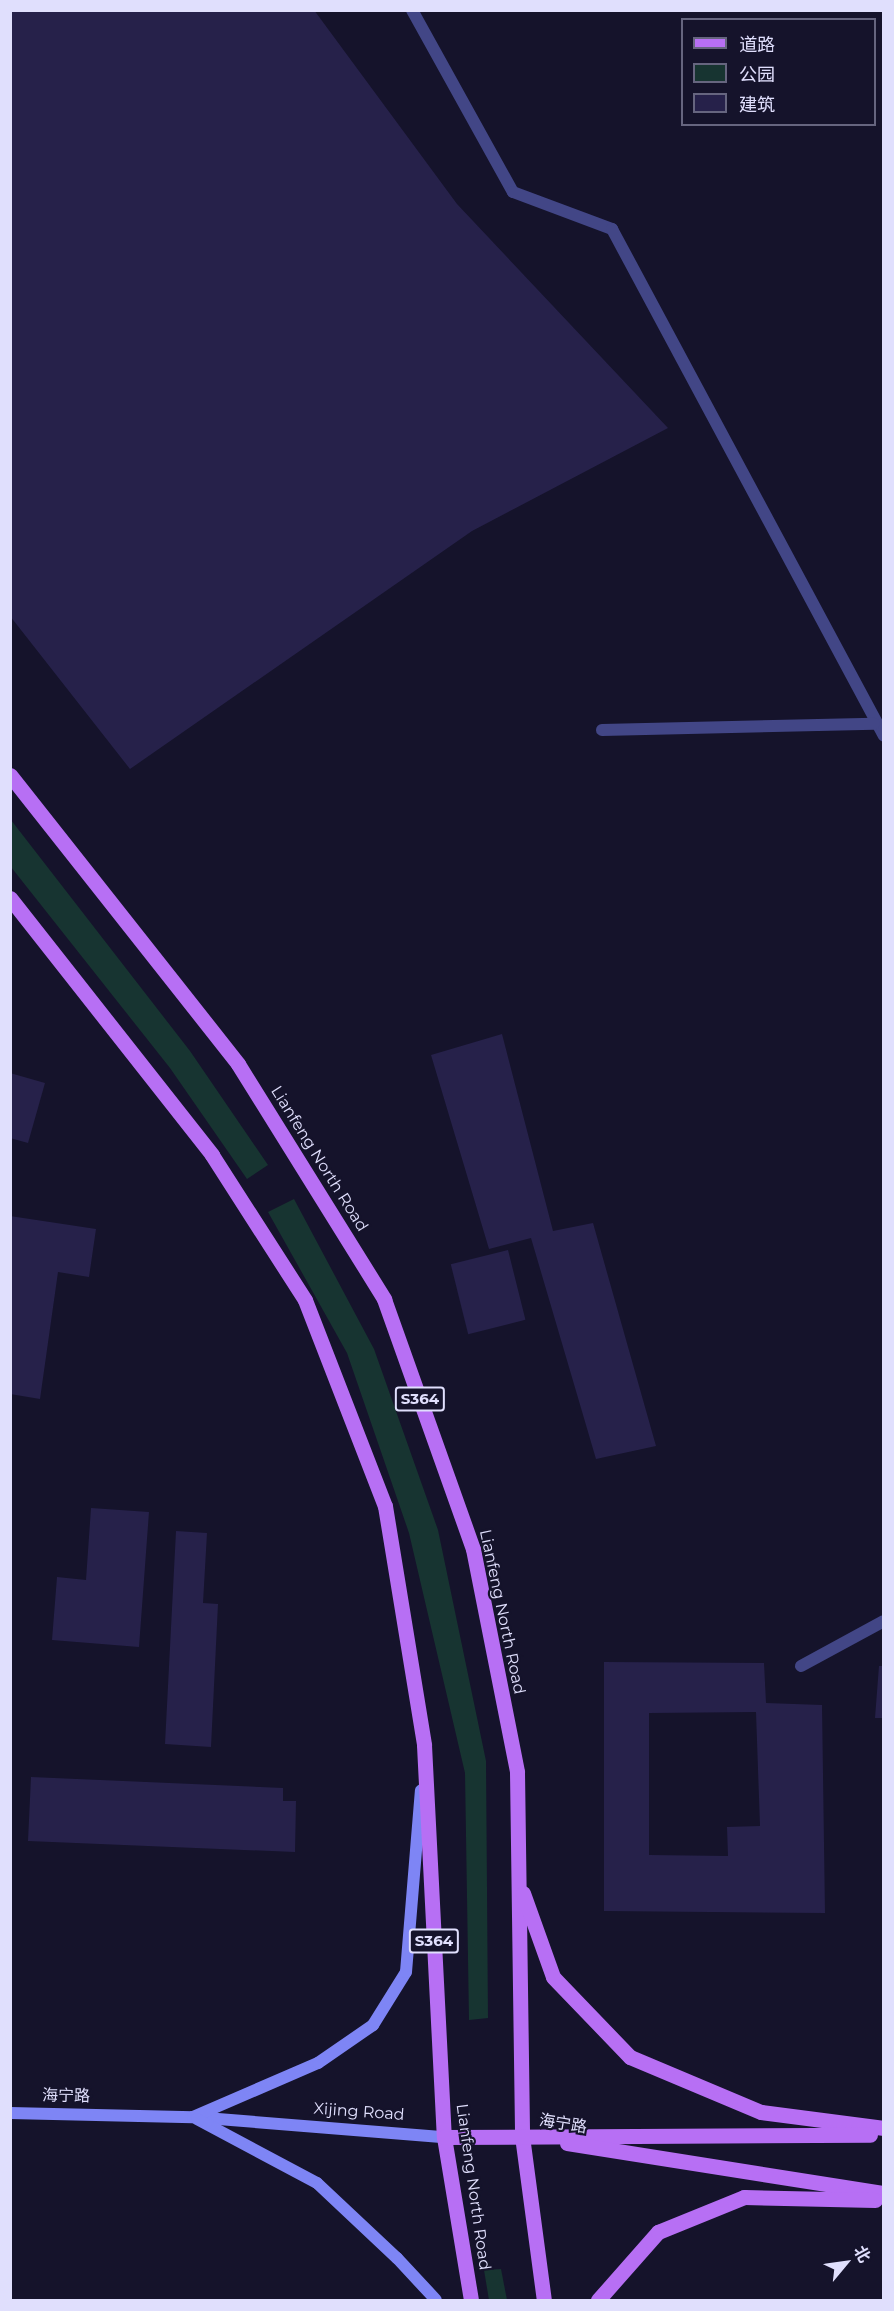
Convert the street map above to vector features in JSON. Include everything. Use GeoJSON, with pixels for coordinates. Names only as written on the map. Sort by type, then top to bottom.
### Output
{"type":"FeatureCollection","features":[{"type":"Feature","properties":{"kind":"main road","name":"Lianfeng North Road"},"geometry":{"type":"LineString","coordinates":[[10,775],[238,1064],[384,1299],[473,1549],[517,1772],[522,2136],[543,2301]]}},
{"type":"Feature","properties":{"kind":"main road","name":"Lianfeng North Road"},"geometry":{"type":"LineString","coordinates":[[10,898],[212,1155],[305,1300],[385,1506],[424,1745],[444,2137],[471,2301]]}},
{"type":"Feature","properties":{"kind":"main road"},"geometry":{"type":"LineString","coordinates":[[193,2117],[318,2063],[373,2025],[406,1972],[424,1745]]}},
{"type":"Feature","properties":{"kind":"main road"},"geometry":{"type":"LineString","coordinates":[[517,1772],[523,1893],[553,1977],[630,2056],[760,2112],[884,2128]]}},
{"type":"Feature","properties":{"kind":"main road","name":"海宁路"},"geometry":{"type":"LineString","coordinates":[[10,2113],[193,2117]]}},
{"type":"Feature","properties":{"kind":"main road"},"geometry":{"type":"LineString","coordinates":[[193,2117],[317,2183],[397,2258],[436,2301]]}},
{"type":"Feature","properties":{"kind":"main road","name":"Xijing Road"},"geometry":{"type":"LineString","coordinates":[[193,2117],[444,2137],[522,2136]]}},
{"type":"Feature","properties":{"kind":"main road","name":"海宁路"},"geometry":{"type":"LineString","coordinates":[[522,2136],[884,2134]]}},
{"type":"Feature","properties":{"kind":"main road","name":"海宁路"},"geometry":{"type":"LineString","coordinates":[[522,2136],[884,2193]]}},
{"type":"Feature","properties":{"kind":"main road"},"geometry":{"type":"LineString","coordinates":[[598,2301],[658,2232],[744,2197],[884,2200]]}},
{"type":"Feature","properties":{"kind":"street"},"geometry":{"type":"LineString","coordinates":[[412,10],[513,192],[612,229],[874,724],[884,736]]}},
{"type":"Feature","properties":{"kind":"street"},"geometry":{"type":"LineString","coordinates":[[602,730],[874,724]]}},
{"type":"Feature","properties":{"kind":"street"},"geometry":{"type":"LineString","coordinates":[[801,1666],[884,1621]]}},
{"type":"Feature","properties":{"kind":"green space"},"geometry":{"type":"Polygon","coordinates":[[[11,820],[190,1051],[268,1165],[247,1179],[170,1068],[11,867],[11,820]]]}},
{"type":"Feature","properties":{"kind":"green space"},"geometry":{"type":"Polygon","coordinates":[[[294,1199],[374,1349],[438,1530],[486,1761],[488,2018],[469,2020],[465,1773],[409,1533],[347,1353],[268,1212],[294,1199]]]}},
{"type":"Feature","properties":{"kind":"green space"},"geometry":{"type":"Polygon","coordinates":[[[501,2269],[507,2300],[489,2300],[484,2270],[501,2269]]]}},
{"type":"Feature","properties":{"kind":"building"},"geometry":{"type":"Polygon","coordinates":[[[10,10],[314,10],[457,204],[668,428],[472,531],[130,769],[10,616],[10,10]]]}},
{"type":"Feature","properties":{"kind":"building"},"geometry":{"type":"Polygon","coordinates":[[[502,1034],[553,1231],[593,1223],[656,1446],[596,1459],[531,1238],[489,1249],[431,1055],[502,1034]]]}},
{"type":"Feature","properties":{"kind":"building"},"geometry":{"type":"Polygon","coordinates":[[[10,1073],[45,1083],[28,1143],[10,1138],[10,1073]]]}},
{"type":"Feature","properties":{"kind":"building"},"geometry":{"type":"Polygon","coordinates":[[[10,1216],[96,1229],[89,1277],[58,1272],[40,1399],[10,1394],[10,1216]]]}},
{"type":"Feature","properties":{"kind":"building"},"geometry":{"type":"Polygon","coordinates":[[[508,1250],[525,1320],[468,1334],[451,1264],[508,1250]]]}},
{"type":"Feature","properties":{"kind":"building"},"geometry":{"type":"Polygon","coordinates":[[[91,1508],[149,1512],[139,1647],[52,1640],[57,1577],[86,1580],[91,1508]]]}},
{"type":"Feature","properties":{"kind":"building"},"geometry":{"type":"Polygon","coordinates":[[[176,1531],[207,1533],[203,1603],[218,1604],[211,1747],[165,1744],[176,1531]]]}},
{"type":"Feature","properties":{"kind":"building"},"geometry":{"type":"Polygon","coordinates":[[[604,1662],[764,1663],[766,1703],[822,1705],[825,1913],[604,1911],[604,1662]],[[756,1712],[649,1713],[649,1855],[728,1856],[727,1827],[760,1826],[756,1712]]]}},
{"type":"Feature","properties":{"kind":"building"},"geometry":{"type":"Polygon","coordinates":[[[879,1666],[884,1666],[884,1718],[875,1718],[879,1666]]]}},
{"type":"Feature","properties":{"kind":"building"},"geometry":{"type":"Polygon","coordinates":[[[31,1777],[283,1788],[283,1801],[296,1801],[295,1852],[28,1841],[31,1777]]]}}]}
